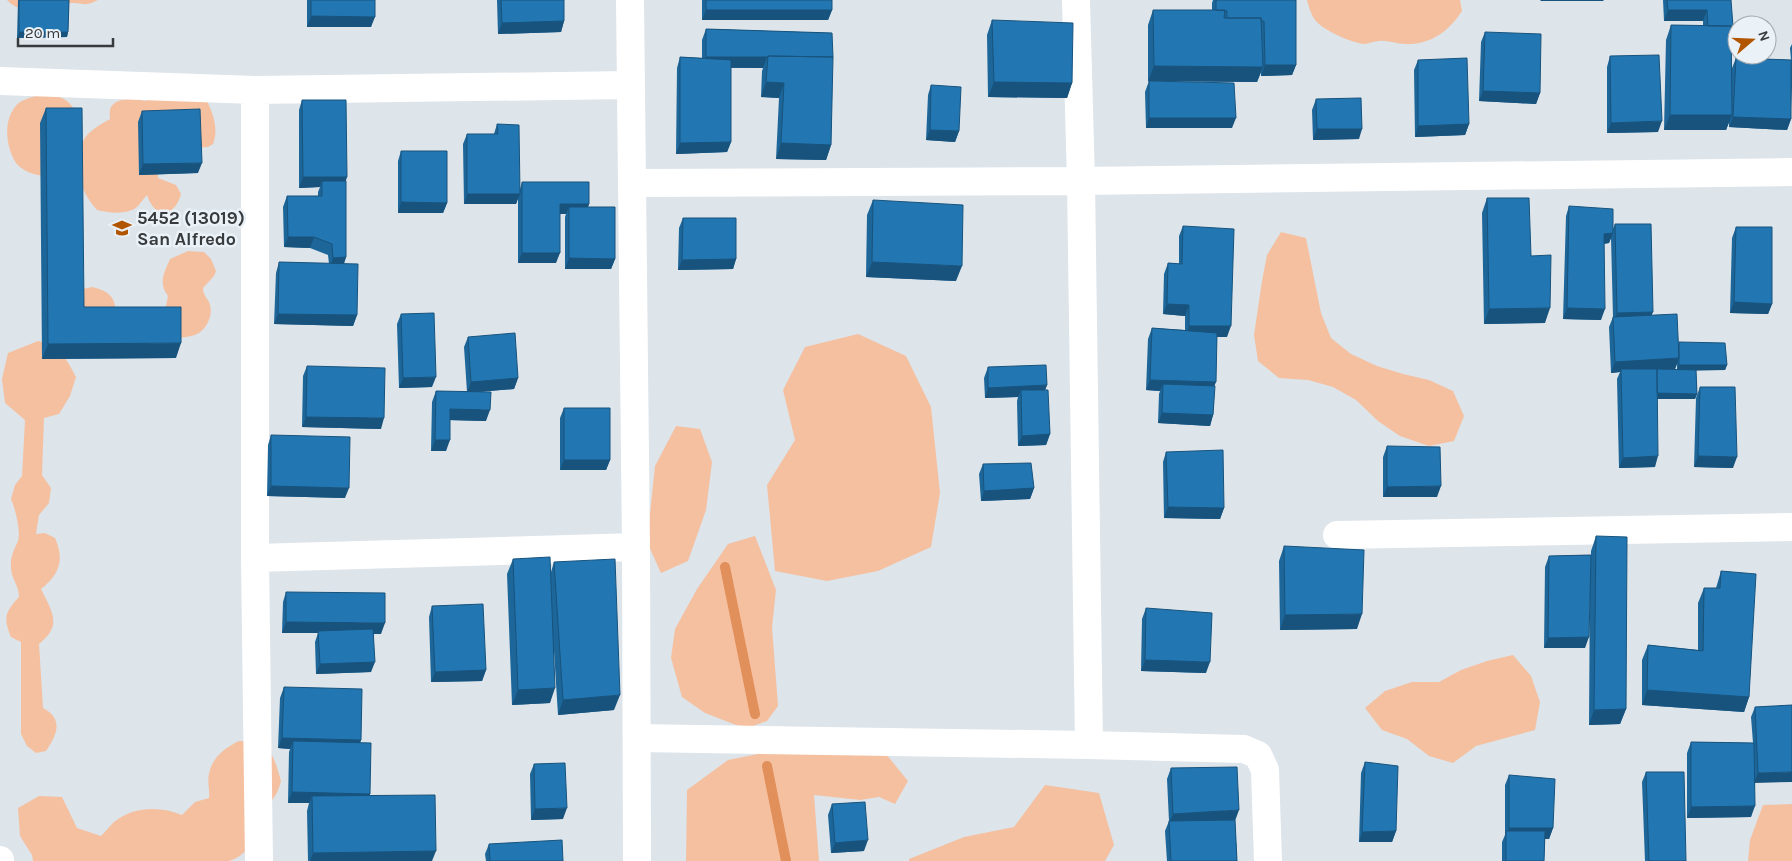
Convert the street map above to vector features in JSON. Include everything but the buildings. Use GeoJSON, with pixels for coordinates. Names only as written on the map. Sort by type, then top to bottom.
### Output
{"type":"FeatureCollection","features":[{"type":"Feature","properties":{"kind":"street"},"geometry":{"type":"LineString","coordinates":[[630,0],[636,547],[636,861]]}},
{"type":"Feature","properties":{"kind":"street"},"geometry":{"type":"LineString","coordinates":[[1076,0],[1081,181],[1089,745]]}},
{"type":"Feature","properties":{"kind":"street"},"geometry":{"type":"LineString","coordinates":[[0,81],[255,90],[630,85]]}},
{"type":"Feature","properties":{"kind":"street"},"geometry":{"type":"LineString","coordinates":[[255,90],[255,558],[259,861]]}},
{"type":"Feature","properties":{"kind":"street"},"geometry":{"type":"LineString","coordinates":[[632,183],[1081,181],[1792,172]]}},
{"type":"Feature","properties":{"kind":"street"},"geometry":{"type":"LineString","coordinates":[[1337,535],[1792,527]]}},
{"type":"Feature","properties":{"kind":"street"},"geometry":{"type":"LineString","coordinates":[[255,558],[636,547]]}},
{"type":"Feature","properties":{"kind":"street"},"geometry":{"type":"LineString","coordinates":[[637,738],[1244,749],[1258,755],[1265,770],[1268,861]]}},
{"type":"Feature","properties":{"kind":"shaded area"},"geometry":{"type":"Polygon","coordinates":[[[7,0],[98,0],[87,4],[69,3],[50,8],[30,10],[17,7],[7,0]]]}},
{"type":"Feature","properties":{"kind":"shaded area"},"geometry":{"type":"Polygon","coordinates":[[[1307,0],[1460,0],[1462,11],[1445,30],[1423,42],[1405,44],[1375,41],[1364,44],[1338,36],[1320,25],[1310,11],[1307,0]]]}},
{"type":"Feature","properties":{"kind":"shaded area"},"geometry":{"type":"Polygon","coordinates":[[[36,96],[62,98],[75,110],[44,176],[28,172],[16,163],[10,150],[7,135],[11,113],[15,107],[22,101],[36,96]]]}},
{"type":"Feature","properties":{"kind":"shaded area"},"geometry":{"type":"Polygon","coordinates":[[[151,97],[206,99],[213,115],[215,127],[213,144],[208,147],[194,148],[158,172],[158,178],[176,185],[181,194],[178,202],[170,211],[160,212],[155,209],[147,195],[133,210],[112,212],[97,210],[82,185],[82,143],[91,131],[110,119],[111,107],[117,101],[136,99],[145,101],[151,97]]]}},
{"type":"Feature","properties":{"kind":"shaded area"},"geometry":{"type":"Polygon","coordinates":[[[1281,232],[1306,238],[1321,313],[1331,338],[1351,354],[1377,366],[1429,380],[1453,391],[1464,416],[1454,441],[1429,446],[1400,436],[1378,421],[1356,400],[1333,387],[1308,380],[1279,378],[1258,361],[1254,335],[1262,281],[1267,255],[1281,232]]]}},
{"type":"Feature","properties":{"kind":"shaded area"},"geometry":{"type":"Polygon","coordinates":[[[188,251],[204,252],[211,259],[216,271],[203,288],[211,309],[207,325],[197,334],[180,338],[162,313],[168,296],[163,287],[163,278],[170,259],[188,251]]]}},
{"type":"Feature","properties":{"kind":"shaded area"},"geometry":{"type":"Polygon","coordinates":[[[92,287],[107,293],[114,302],[115,314],[110,328],[72,302],[83,289],[92,287]]]}},
{"type":"Feature","properties":{"kind":"shaded area"},"geometry":{"type":"Polygon","coordinates":[[[858,334],[906,356],[931,407],[940,493],[931,547],[878,571],[827,581],[775,571],[767,485],[795,440],[783,390],[805,347],[858,334]]]}},
{"type":"Feature","properties":{"kind":"shaded area"},"geometry":{"type":"Polygon","coordinates":[[[38,341],[52,346],[62,354],[76,377],[70,396],[59,414],[44,418],[42,475],[51,488],[49,503],[39,515],[36,534],[45,533],[55,538],[60,553],[60,560],[56,573],[41,589],[52,612],[53,624],[51,631],[39,644],[43,708],[54,717],[57,728],[46,751],[36,753],[27,746],[21,734],[21,642],[11,637],[6,620],[8,611],[19,597],[11,571],[11,560],[18,541],[19,531],[11,499],[15,485],[22,476],[25,420],[5,403],[2,379],[8,353],[38,341]]]}},
{"type":"Feature","properties":{"kind":"shaded area"},"geometry":{"type":"Polygon","coordinates":[[[676,426],[700,429],[712,462],[706,510],[688,561],[661,573],[647,542],[655,466],[676,426]]]}},
{"type":"Feature","properties":{"kind":"shaded area"},"geometry":{"type":"Polygon","coordinates":[[[755,536],[776,590],[772,627],[778,706],[767,721],[750,727],[736,725],[705,713],[682,697],[671,658],[675,629],[697,589],[728,544],[755,536]]]}},
{"type":"Feature","properties":{"kind":"shaded area"},"geometry":{"type":"Polygon","coordinates":[[[1513,655],[1531,676],[1540,702],[1535,730],[1476,746],[1453,763],[1429,756],[1407,739],[1382,730],[1365,708],[1385,691],[1412,682],[1439,682],[1461,670],[1513,655]]]}},
{"type":"Feature","properties":{"kind":"shaded area"},"geometry":{"type":"Polygon","coordinates":[[[239,741],[250,741],[264,746],[273,756],[281,781],[277,793],[261,816],[253,839],[245,851],[229,861],[33,861],[32,855],[20,836],[18,808],[39,796],[62,797],[77,828],[101,836],[114,822],[138,810],[165,810],[182,815],[195,802],[209,798],[208,777],[213,763],[224,750],[239,741]]]}},
{"type":"Feature","properties":{"kind":"shaded area"},"geometry":{"type":"Polygon","coordinates":[[[773,751],[886,754],[908,781],[895,804],[879,797],[860,800],[814,795],[819,861],[686,861],[687,790],[728,760],[773,751]]]}},
{"type":"Feature","properties":{"kind":"shaded area"},"geometry":{"type":"Polygon","coordinates":[[[1045,785],[1099,793],[1114,845],[1105,861],[909,861],[909,859],[964,837],[1014,827],[1045,785]]]}},
{"type":"Feature","properties":{"kind":"shaded area"},"geometry":{"type":"Polygon","coordinates":[[[1792,804],[1792,861],[1748,861],[1750,840],[1763,805],[1792,804]]]}},
{"type":"Feature","properties":{"kind":"waterway"},"geometry":{"type":"LineString","coordinates":[[725,567],[755,714]]}},
{"type":"Feature","properties":{"kind":"waterway"},"geometry":{"type":"LineString","coordinates":[[767,766],[786,861]]}},
{"type":"Feature","properties":{"kind":"place","name":"5452 (13019) San Alfredo"},"geometry":{"type":"Point","coordinates":[122,228]}}]}
